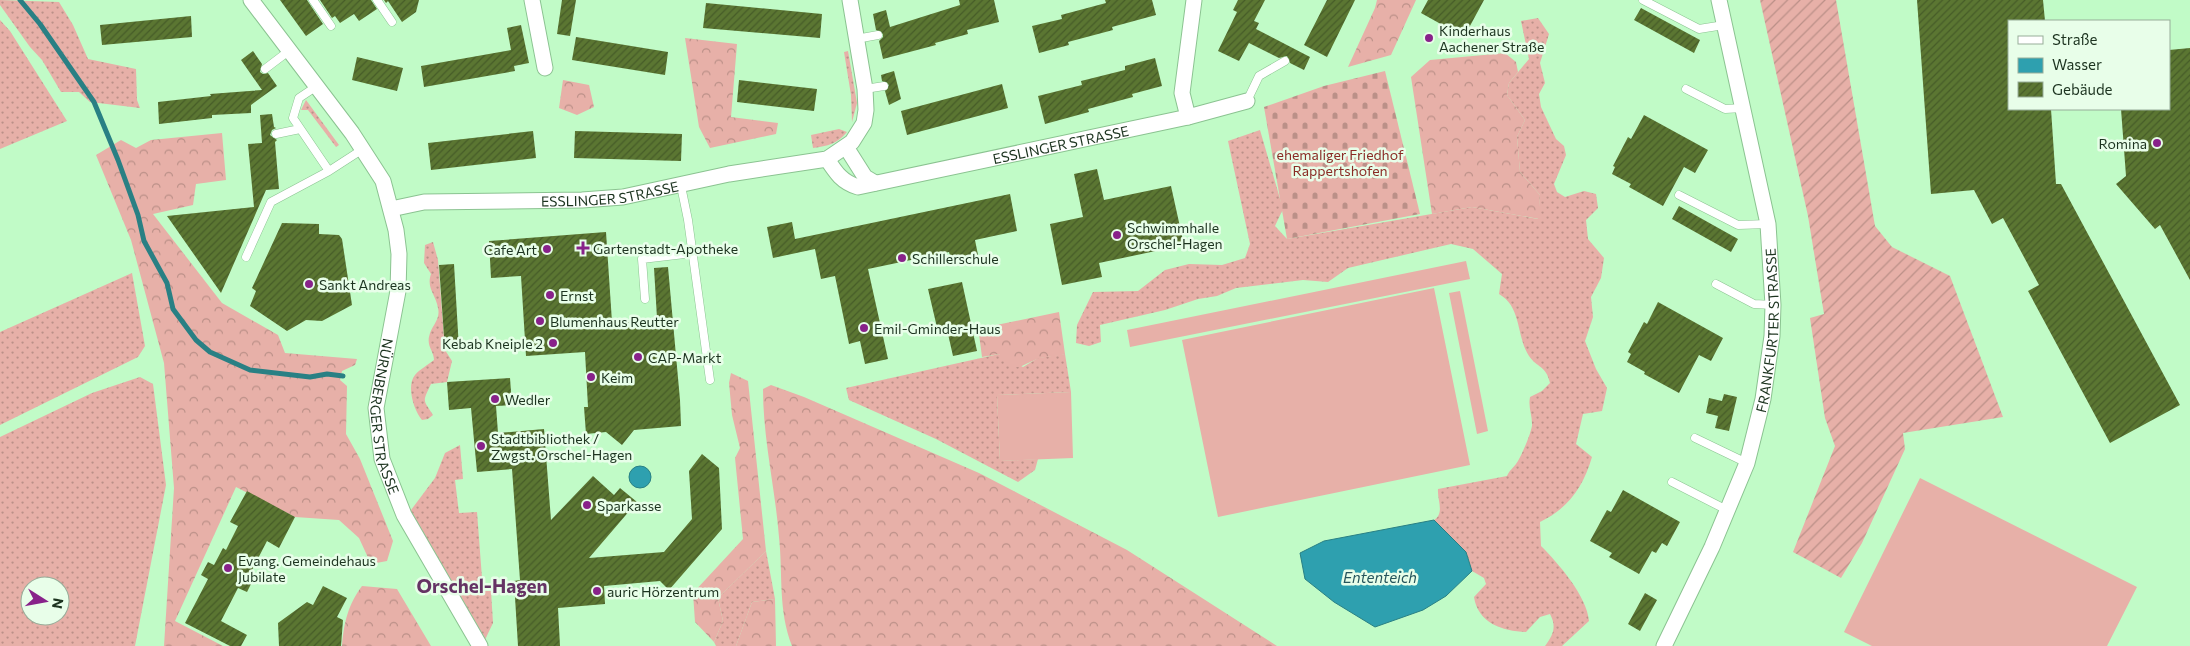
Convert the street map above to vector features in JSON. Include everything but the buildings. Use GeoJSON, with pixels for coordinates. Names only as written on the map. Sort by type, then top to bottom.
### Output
{"type":"FeatureCollection","features":[{"type":"Feature","properties":{"kind":"street","name":"NÜRNBERGER STRASSE"},"geometry":{"type":"LineString","coordinates":[[251,0],[363,149],[383,181],[391,209],[399,254],[398,291],[376,408],[382,458],[404,514],[480,646]]}},
{"type":"Feature","properties":{"kind":"street"},"geometry":{"type":"LineString","coordinates":[[532,0],[545,68]]}},
{"type":"Feature","properties":{"kind":"street","name":"ESSLINGER STRASSE"},"geometry":{"type":"LineString","coordinates":[[391,209],[424,202],[604,199],[640,195],[729,174],[827,159],[846,147],[860,132],[864,123],[865,90],[850,0]]}},
{"type":"Feature","properties":{"kind":"street"},"geometry":{"type":"LineString","coordinates":[[1188,116],[1182,93],[1194,0]]}},
{"type":"Feature","properties":{"kind":"street","name":"FRANKFURTER STRASSE"},"geometry":{"type":"LineString","coordinates":[[1664,646],[1727,510],[1746,463],[1766,381],[1773,305],[1768,224],[1719,0]]}},
{"type":"Feature","properties":{"kind":"street","name":"ESSLINGER STRASSE"},"geometry":{"type":"LineString","coordinates":[[827,159],[838,177],[858,188],[1188,116],[1246,101]]}},
{"type":"Feature","properties":{"kind":"street"},"geometry":{"type":"LineString","coordinates":[[846,147],[865,177],[875,183]]}},
{"type":"Feature","properties":{"kind":"lane"},"geometry":{"type":"LineString","coordinates":[[313,0],[331,26]]}},
{"type":"Feature","properties":{"kind":"lane"},"geometry":{"type":"LineString","coordinates":[[377,0],[392,22]]}},
{"type":"Feature","properties":{"kind":"lane"},"geometry":{"type":"LineString","coordinates":[[1642,0],[1699,29],[1724,25]]}},
{"type":"Feature","properties":{"kind":"lane"},"geometry":{"type":"LineString","coordinates":[[856,39],[878,35]]}},
{"type":"Feature","properties":{"kind":"lane"},"geometry":{"type":"LineString","coordinates":[[266,69],[290,50]]}},
{"type":"Feature","properties":{"kind":"lane"},"geometry":{"type":"LineString","coordinates":[[1246,101],[1259,76],[1285,61]]}},
{"type":"Feature","properties":{"kind":"lane"},"geometry":{"type":"LineString","coordinates":[[317,86],[300,98],[293,118],[329,171]]}},
{"type":"Feature","properties":{"kind":"lane"},"geometry":{"type":"LineString","coordinates":[[865,90],[884,86]]}},
{"type":"Feature","properties":{"kind":"lane"},"geometry":{"type":"LineString","coordinates":[[1686,89],[1725,109],[1743,108]]}},
{"type":"Feature","properties":{"kind":"lane"},"geometry":{"type":"LineString","coordinates":[[276,134],[300,129]]}},
{"type":"Feature","properties":{"kind":"lane"},"geometry":{"type":"LineString","coordinates":[[246,257],[271,202],[329,171],[363,149]]}},
{"type":"Feature","properties":{"kind":"lane"},"geometry":{"type":"LineString","coordinates":[[681,186],[693,253],[710,380]]}},
{"type":"Feature","properties":{"kind":"lane"},"geometry":{"type":"LineString","coordinates":[[1679,195],[1738,225],[1768,224]]}},
{"type":"Feature","properties":{"kind":"lane"},"geometry":{"type":"LineString","coordinates":[[645,299],[642,259],[693,253]]}},
{"type":"Feature","properties":{"kind":"lane"},"geometry":{"type":"LineString","coordinates":[[1716,284],[1754,304],[1773,305]]}},
{"type":"Feature","properties":{"kind":"lane"},"geometry":{"type":"LineString","coordinates":[[1695,438],[1746,463]]}},
{"type":"Feature","properties":{"kind":"lane"},"geometry":{"type":"LineString","coordinates":[[1672,482],[1727,510]]}},
{"type":"Feature","properties":{"kind":"green space"},"geometry":{"type":"Polygon","coordinates":[[[0,0],[59,2],[73,25],[88,59],[136,69],[137,100],[140,108],[90,102],[79,92],[61,92],[42,60],[30,47],[0,5],[0,0]]]}},
{"type":"Feature","properties":{"kind":"green space"},"geometry":{"type":"Polygon","coordinates":[[[1377,0],[1416,0],[1391,55],[1348,67],[1375,8],[1377,0]]]}},
{"type":"Feature","properties":{"kind":"green space"},"geometry":{"type":"Polygon","coordinates":[[[1760,0],[1836,0],[1875,226],[1892,247],[1950,276],[2003,417],[1903,433],[1905,449],[1862,543],[1841,578],[1793,552],[1835,446],[1825,418],[1810,318],[1824,314],[1808,216],[1760,0]]]}},
{"type":"Feature","properties":{"kind":"green space"},"geometry":{"type":"Polygon","coordinates":[[[1538,18],[1549,34],[1540,63],[1545,83],[1539,94],[1541,107],[1556,139],[1564,146],[1566,155],[1554,184],[1557,192],[1565,197],[1584,191],[1596,194],[1598,208],[1586,220],[1588,239],[1604,258],[1601,278],[1591,297],[1593,317],[1585,341],[1596,369],[1607,388],[1602,411],[1583,414],[1576,444],[1592,457],[1584,478],[1574,496],[1559,510],[1540,522],[1541,546],[1571,580],[1583,601],[1589,621],[1562,646],[1545,646],[1554,627],[1550,614],[1540,617],[1526,632],[1508,630],[1492,624],[1486,619],[1476,606],[1474,597],[1486,584],[1484,578],[1472,571],[1466,552],[1434,520],[1440,510],[1438,489],[1507,476],[1518,461],[1530,432],[1532,424],[1529,404],[1530,397],[1542,391],[1550,383],[1544,370],[1535,363],[1525,348],[1512,306],[1499,294],[1502,274],[1473,249],[1451,244],[1348,268],[1328,282],[1303,280],[1236,288],[1217,296],[1198,299],[1165,310],[1100,325],[1101,342],[1089,346],[1076,343],[1077,325],[1093,292],[1138,291],[1165,270],[1189,264],[1222,265],[1245,258],[1250,244],[1228,141],[1260,130],[1283,209],[1275,226],[1287,239],[1472,207],[1538,219],[1540,195],[1520,172],[1517,137],[1525,120],[1507,95],[1509,83],[1529,59],[1521,21],[1538,18]]]}},
{"type":"Feature","properties":{"kind":"green space"},"geometry":{"type":"Polygon","coordinates":[[[0,20],[10,31],[67,121],[0,149],[0,20]]]}},
{"type":"Feature","properties":{"kind":"green space"},"geometry":{"type":"Polygon","coordinates":[[[685,38],[737,44],[731,117],[778,123],[776,134],[710,148],[699,127],[685,38]]]}},
{"type":"Feature","properties":{"kind":"green space"},"geometry":{"type":"Polygon","coordinates":[[[848,51],[857,103],[852,122],[851,95],[844,52],[848,51]]]}},
{"type":"Feature","properties":{"kind":"green space"},"geometry":{"type":"Polygon","coordinates":[[[1505,53],[1516,62],[1518,72],[1509,83],[1507,95],[1525,120],[1517,137],[1520,172],[1540,195],[1539,219],[1472,207],[1432,214],[1411,77],[1430,60],[1505,53]]]}},
{"type":"Feature","properties":{"kind":"green space","name":"ehemaliger Friedhof Rappertshofen"},"geometry":{"type":"Polygon","coordinates":[[[1385,71],[1420,214],[1287,239],[1264,107],[1324,86],[1385,71]]]}},
{"type":"Feature","properties":{"kind":"green space"},"geometry":{"type":"Polygon","coordinates":[[[563,80],[589,85],[594,107],[577,115],[559,108],[563,80]]]}},
{"type":"Feature","properties":{"kind":"green space"},"geometry":{"type":"Polygon","coordinates":[[[306,100],[339,145],[336,147],[308,110],[301,110],[306,100]]]}},
{"type":"Feature","properties":{"kind":"green space"},"geometry":{"type":"Polygon","coordinates":[[[839,129],[847,132],[836,142],[813,148],[811,135],[839,129]]]}},
{"type":"Feature","properties":{"kind":"green space"},"geometry":{"type":"Polygon","coordinates":[[[222,133],[226,180],[196,184],[193,205],[153,214],[222,303],[278,335],[285,353],[357,359],[355,365],[342,371],[340,380],[347,386],[346,434],[360,459],[393,541],[387,561],[371,564],[359,538],[339,520],[295,517],[236,487],[175,621],[223,646],[164,646],[174,488],[164,363],[131,240],[96,155],[121,140],[136,148],[151,140],[222,133]]]}},
{"type":"Feature","properties":{"kind":"green space"},"geometry":{"type":"Polygon","coordinates":[[[433,242],[438,260],[445,350],[452,361],[447,382],[431,384],[425,401],[433,415],[428,419],[422,420],[414,405],[411,385],[415,375],[434,360],[429,340],[439,312],[430,287],[431,274],[424,263],[425,245],[433,242]]]}},
{"type":"Feature","properties":{"kind":"green space"},"geometry":{"type":"Polygon","coordinates":[[[1466,261],[1470,279],[1130,347],[1127,330],[1466,261]]]}},
{"type":"Feature","properties":{"kind":"green space"},"geometry":{"type":"Polygon","coordinates":[[[132,273],[145,346],[138,357],[0,425],[0,332],[132,273]]]}},
{"type":"Feature","properties":{"kind":"green space"},"geometry":{"type":"Polygon","coordinates":[[[1434,288],[1470,465],[1218,517],[1182,340],[1434,288]]]}},
{"type":"Feature","properties":{"kind":"green space"},"geometry":{"type":"Polygon","coordinates":[[[1460,291],[1488,431],[1477,434],[1449,293],[1460,291]]]}},
{"type":"Feature","properties":{"kind":"green space"},"geometry":{"type":"Polygon","coordinates":[[[1059,312],[1065,354],[1040,358],[1017,367],[1010,364],[999,354],[982,357],[979,334],[982,328],[1059,312]]]}},
{"type":"Feature","properties":{"kind":"green space"},"geometry":{"type":"Polygon","coordinates":[[[999,354],[1023,367],[1038,358],[1065,354],[1071,392],[997,395],[1000,461],[1038,459],[1035,470],[1018,482],[936,439],[849,400],[846,388],[999,354]]]}},
{"type":"Feature","properties":{"kind":"green space"},"geometry":{"type":"Polygon","coordinates":[[[731,373],[748,381],[766,551],[718,598],[723,621],[714,642],[695,622],[693,593],[743,539],[735,458],[740,448],[732,415],[729,383],[731,373]]]}},
{"type":"Feature","properties":{"kind":"green space"},"geometry":{"type":"Polygon","coordinates":[[[140,377],[153,384],[166,485],[135,646],[0,646],[0,437],[92,393],[140,377]]]}},
{"type":"Feature","properties":{"kind":"green space"},"geometry":{"type":"Polygon","coordinates":[[[771,385],[804,397],[979,473],[1127,550],[1277,646],[792,646],[783,606],[777,518],[765,426],[763,389],[771,385]]]}},
{"type":"Feature","properties":{"kind":"green space"},"geometry":{"type":"Polygon","coordinates":[[[1071,392],[1073,458],[1000,461],[997,395],[1071,392]]]}},
{"type":"Feature","properties":{"kind":"green space"},"geometry":{"type":"Polygon","coordinates":[[[460,445],[463,479],[455,480],[459,513],[477,512],[483,591],[491,591],[493,623],[482,646],[408,514],[435,478],[445,453],[460,445]]]}},
{"type":"Feature","properties":{"kind":"green space"},"geometry":{"type":"Polygon","coordinates":[[[1920,478],[2137,587],[2107,646],[1872,646],[1844,632],[1920,478]]]}},
{"type":"Feature","properties":{"kind":"green space"},"geometry":{"type":"Polygon","coordinates":[[[766,551],[775,599],[752,602],[736,646],[716,646],[714,642],[723,621],[718,598],[766,551]]]}},
{"type":"Feature","properties":{"kind":"green space"},"geometry":{"type":"Polygon","coordinates":[[[362,586],[397,589],[431,646],[342,646],[347,614],[362,586]]]}},
{"type":"Feature","properties":{"kind":"green space"},"geometry":{"type":"Polygon","coordinates":[[[775,599],[776,646],[736,646],[752,602],[775,599]]]}},
{"type":"Feature","properties":{"kind":"water"},"geometry":{"type":"Polygon","coordinates":[[[636,466],[644,466],[651,473],[651,481],[644,488],[636,488],[629,481],[629,473],[636,466]]]}},
{"type":"Feature","properties":{"kind":"water","name":"Ententeich"},"geometry":{"type":"Polygon","coordinates":[[[1434,520],[1466,552],[1472,571],[1446,596],[1423,610],[1375,627],[1334,602],[1305,579],[1300,553],[1324,541],[1434,520]]]}},
{"type":"Feature","properties":{"kind":"waterway"},"geometry":{"type":"LineString","coordinates":[[20,0],[40,24],[94,102],[138,215],[144,241],[167,283],[173,309],[196,340],[210,352],[250,370],[310,377],[327,374],[343,376]]}},
{"type":"Feature","properties":{"kind":"place","name":"Kinderhaus Aachener Straße"},"geometry":{"type":"Point","coordinates":[1429,38]}},
{"type":"Feature","properties":{"kind":"place","name":"Romina"},"geometry":{"type":"Point","coordinates":[2157,143]}},
{"type":"Feature","properties":{"kind":"place","name":"Schwimmhalle Orschel-Hagen"},"geometry":{"type":"Point","coordinates":[1117,235]}},
{"type":"Feature","properties":{"kind":"place","name":"Gartenstadt-Apotheke"},"geometry":{"type":"Point","coordinates":[583,248]}},
{"type":"Feature","properties":{"kind":"place","name":"Cafe Art"},"geometry":{"type":"Point","coordinates":[547,249]}},
{"type":"Feature","properties":{"kind":"place","name":"Schillerschule"},"geometry":{"type":"Point","coordinates":[902,258]}},
{"type":"Feature","properties":{"kind":"place","name":"Sankt Andreas"},"geometry":{"type":"Point","coordinates":[309,284]}},
{"type":"Feature","properties":{"kind":"place","name":"Ernst"},"geometry":{"type":"Point","coordinates":[550,295]}},
{"type":"Feature","properties":{"kind":"place","name":"Blumenhaus Reutter"},"geometry":{"type":"Point","coordinates":[540,321]}},
{"type":"Feature","properties":{"kind":"place","name":"Emil-Gminder-Haus"},"geometry":{"type":"Point","coordinates":[864,328]}},
{"type":"Feature","properties":{"kind":"place","name":"Kebab Kneiple 2"},"geometry":{"type":"Point","coordinates":[553,343]}},
{"type":"Feature","properties":{"kind":"place","name":"CAP-Markt"},"geometry":{"type":"Point","coordinates":[638,357]}},
{"type":"Feature","properties":{"kind":"place","name":"Keim"},"geometry":{"type":"Point","coordinates":[591,377]}},
{"type":"Feature","properties":{"kind":"place","name":"Wedler"},"geometry":{"type":"Point","coordinates":[495,399]}},
{"type":"Feature","properties":{"kind":"place","name":"Stadtbibliothek / Zwgst. Orschel-Hagen"},"geometry":{"type":"Point","coordinates":[481,446]}},
{"type":"Feature","properties":{"kind":"place","name":"Sparkasse"},"geometry":{"type":"Point","coordinates":[587,505]}},
{"type":"Feature","properties":{"kind":"place","name":"Evang. Gemeindehaus Jubilate"},"geometry":{"type":"Point","coordinates":[228,568]}},
{"type":"Feature","properties":{"kind":"place","name":"auric Hörzentrum"},"geometry":{"type":"Point","coordinates":[597,591]}},
{"type":"Feature","properties":{"kind":"district","name":"Orschel-Hagen"},"geometry":{"type":"Point","coordinates":[482,585]}}]}
